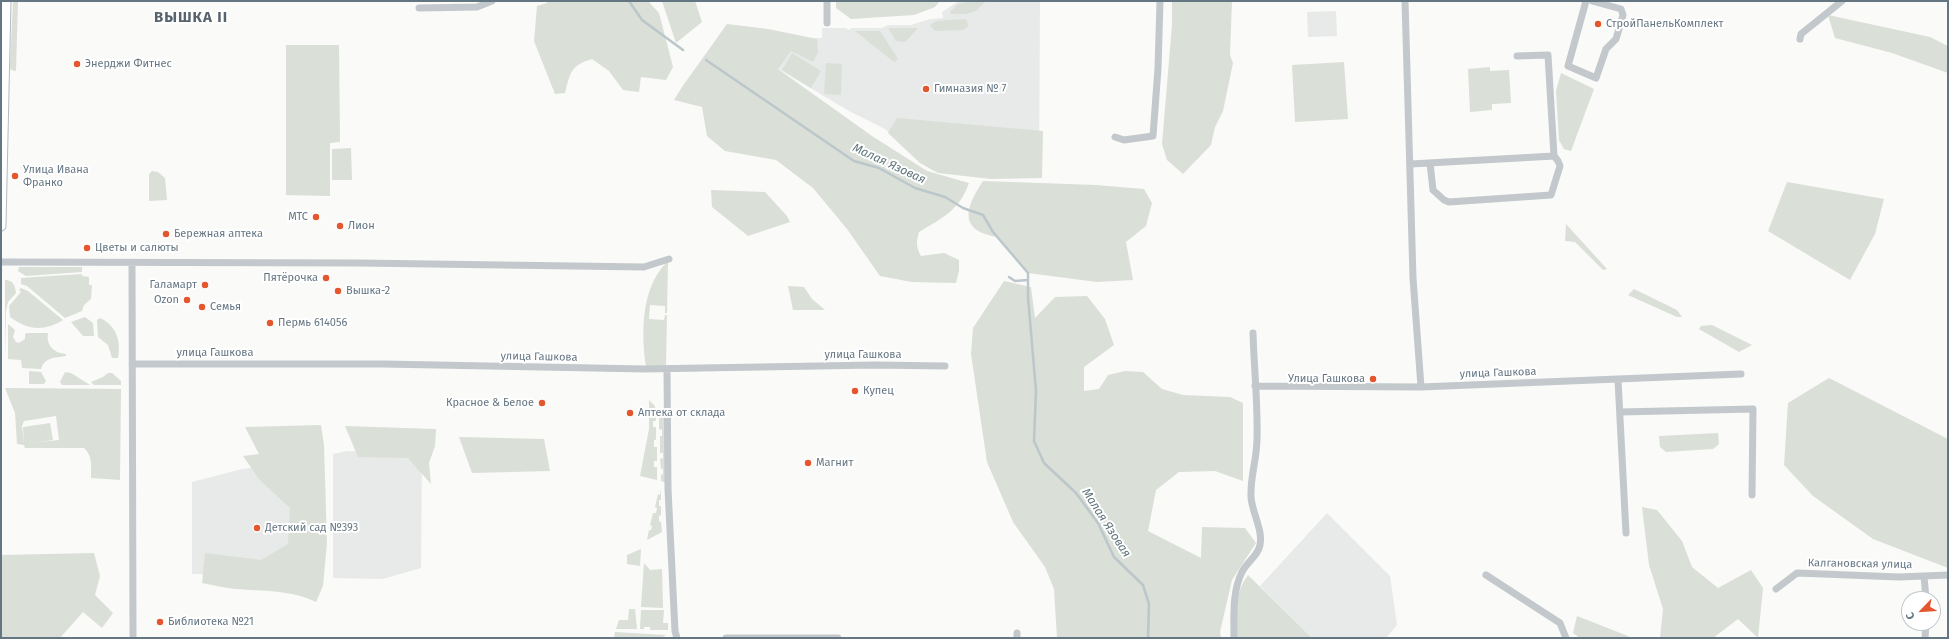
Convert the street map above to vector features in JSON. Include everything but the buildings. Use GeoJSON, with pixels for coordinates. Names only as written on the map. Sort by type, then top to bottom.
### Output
{"type":"FeatureCollection","features":[{"type":"Feature","properties":{"kind":"street"},"geometry":{"type":"LineString","coordinates":[[1,226],[6,1]]}},
{"type":"Feature","properties":{"kind":"street"},"geometry":{"type":"LineString","coordinates":[[419,8],[478,8],[492,1]]}},
{"type":"Feature","properties":{"kind":"street"},"geometry":{"type":"LineString","coordinates":[[827,1],[827,22]]}},
{"type":"Feature","properties":{"kind":"street"},"geometry":{"type":"LineString","coordinates":[[1115,137],[1124,140],[1153,136],[1158,68],[1160,1]]}},
{"type":"Feature","properties":{"kind":"street"},"geometry":{"type":"LineString","coordinates":[[1405,1],[1413,278],[1421,387]]}},
{"type":"Feature","properties":{"kind":"street"},"geometry":{"type":"LineString","coordinates":[[1586,1],[1568,66],[1596,78],[1606,49],[1616,39],[1623,15],[1621,9],[1592,1]]}},
{"type":"Feature","properties":{"kind":"street"},"geometry":{"type":"LineString","coordinates":[[1800,40],[1802,34],[1842,1]]}},
{"type":"Feature","properties":{"kind":"street"},"geometry":{"type":"LineString","coordinates":[[1430,163],[1433,190],[1448,202],[1551,195],[1560,166],[1554,156],[1548,55],[1517,56]]}},
{"type":"Feature","properties":{"kind":"street"},"geometry":{"type":"LineString","coordinates":[[1410,164],[1554,156]]}},
{"type":"Feature","properties":{"kind":"street"},"geometry":{"type":"LineString","coordinates":[[1,262],[359,263],[644,267],[669,258]]}},
{"type":"Feature","properties":{"kind":"street"},"geometry":{"type":"LineString","coordinates":[[132,263],[133,638]]}},
{"type":"Feature","properties":{"kind":"street"},"geometry":{"type":"LineString","coordinates":[[1234,638],[1234,609],[1237,584],[1242,571],[1258,553],[1260,535],[1251,498],[1251,480],[1257,441],[1256,386],[1252,333]]}},
{"type":"Feature","properties":{"kind":"street","name":"улица Гашкова"},"geometry":{"type":"LineString","coordinates":[[132,364],[296,363],[667,369],[875,365],[945,366]]}},
{"type":"Feature","properties":{"kind":"street"},"geometry":{"type":"LineString","coordinates":[[667,369],[668,489],[675,632],[677,638]]}},
{"type":"Feature","properties":{"kind":"street","name":"улица Гашкова"},"geometry":{"type":"LineString","coordinates":[[1256,386],[1421,387],[1741,374]]}},
{"type":"Feature","properties":{"kind":"street"},"geometry":{"type":"LineString","coordinates":[[1618,380],[1626,533]]}},
{"type":"Feature","properties":{"kind":"street"},"geometry":{"type":"LineString","coordinates":[[1620,412],[1753,409],[1752,495]]}},
{"type":"Feature","properties":{"kind":"street","name":"Калгановская улица"},"geometry":{"type":"LineString","coordinates":[[1776,590],[1797,573],[1899,577],[1948,575]]}},
{"type":"Feature","properties":{"kind":"street"},"geometry":{"type":"LineString","coordinates":[[1486,575],[1560,622],[1566,638]]}},
{"type":"Feature","properties":{"kind":"street"},"geometry":{"type":"LineString","coordinates":[[1924,576],[1925,591]]}},
{"type":"Feature","properties":{"kind":"street"},"geometry":{"type":"LineString","coordinates":[[726,638],[838,638]]}},
{"type":"Feature","properties":{"kind":"shaded area"},"geometry":{"type":"Polygon","coordinates":[[[13,1],[18,1],[16,71],[11,70],[10,67],[13,1]]]}},
{"type":"Feature","properties":{"kind":"shaded area"},"geometry":{"type":"Polygon","coordinates":[[[547,1],[648,1],[659,13],[673,67],[666,80],[641,77],[639,92],[623,90],[609,71],[592,59],[580,64],[572,71],[565,93],[555,94],[534,41],[537,6],[547,3],[547,1]]]}},
{"type":"Feature","properties":{"kind":"shaded area"},"geometry":{"type":"Polygon","coordinates":[[[662,1],[695,1],[702,22],[676,43],[662,1]]]}},
{"type":"Feature","properties":{"kind":"shaded area"},"geometry":{"type":"Polygon","coordinates":[[[836,1],[940,1],[935,7],[914,15],[851,19],[836,8],[836,1]]]}},
{"type":"Feature","properties":{"kind":"shaded area","name":"Гимназия № 7"},"geometry":{"type":"Polygon","coordinates":[[[959,1],[1040,1],[1039,177],[938,172],[932,170],[885,129],[849,111],[775,67],[784,38],[822,38],[822,28],[845,28],[849,30],[851,28],[882,28],[888,25],[911,25],[930,19],[943,18],[942,12],[959,1]]]}},
{"type":"Feature","properties":{"kind":"shaded area"},"geometry":{"type":"Polygon","coordinates":[[[970,1],[985,2],[976,11],[966,14],[951,14],[950,12],[958,4],[970,1]]]}},
{"type":"Feature","properties":{"kind":"shaded area"},"geometry":{"type":"Polygon","coordinates":[[[1172,1],[1232,1],[1230,55],[1233,63],[1223,111],[1215,127],[1211,145],[1183,174],[1167,160],[1162,144],[1172,25],[1172,1]]]}},
{"type":"Feature","properties":{"kind":"shaded area"},"geometry":{"type":"Polygon","coordinates":[[[1336,11],[1337,36],[1308,37],[1307,12],[1336,11]]]}},
{"type":"Feature","properties":{"kind":"shaded area"},"geometry":{"type":"Polygon","coordinates":[[[1828,15],[1930,37],[1948,46],[1948,73],[1892,53],[1835,38],[1828,15]]]}},
{"type":"Feature","properties":{"kind":"shaded area"},"geometry":{"type":"Polygon","coordinates":[[[967,20],[968,26],[963,30],[935,31],[930,25],[936,21],[967,20]]]}},
{"type":"Feature","properties":{"kind":"shaded area"},"geometry":{"type":"Polygon","coordinates":[[[727,24],[768,29],[817,39],[818,52],[813,62],[791,51],[778,69],[872,136],[927,171],[969,183],[965,193],[955,207],[942,218],[919,232],[917,239],[917,247],[921,256],[944,253],[959,260],[959,271],[956,283],[912,282],[880,276],[847,229],[813,188],[776,160],[725,151],[707,136],[702,107],[674,100],[727,24]]]}},
{"type":"Feature","properties":{"kind":"shaded area"},"geometry":{"type":"Polygon","coordinates":[[[888,28],[918,28],[905,42],[896,41],[888,28]]]}},
{"type":"Feature","properties":{"kind":"shaded area"},"geometry":{"type":"Polygon","coordinates":[[[855,31],[880,31],[898,59],[894,62],[855,31]]]}},
{"type":"Feature","properties":{"kind":"shaded area"},"geometry":{"type":"Polygon","coordinates":[[[286,45],[339,45],[340,142],[330,143],[330,196],[286,195],[286,45]]]}},
{"type":"Feature","properties":{"kind":"shaded area"},"geometry":{"type":"Polygon","coordinates":[[[792,53],[821,71],[811,88],[782,70],[792,53]]]}},
{"type":"Feature","properties":{"kind":"shaded area"},"geometry":{"type":"Polygon","coordinates":[[[1344,62],[1348,119],[1295,122],[1292,65],[1344,62]]]}},
{"type":"Feature","properties":{"kind":"shaded area"},"geometry":{"type":"Polygon","coordinates":[[[826,63],[842,64],[841,95],[824,94],[826,63]]]}},
{"type":"Feature","properties":{"kind":"shaded area"},"geometry":{"type":"Polygon","coordinates":[[[1490,67],[1490,71],[1509,70],[1511,103],[1492,104],[1492,110],[1470,112],[1468,69],[1490,67]]]}},
{"type":"Feature","properties":{"kind":"shaded area"},"geometry":{"type":"Polygon","coordinates":[[[1561,73],[1594,89],[1571,151],[1564,149],[1559,140],[1556,91],[1561,73]]]}},
{"type":"Feature","properties":{"kind":"shaded area"},"geometry":{"type":"Polygon","coordinates":[[[897,118],[1043,131],[1042,178],[991,179],[938,173],[920,163],[888,133],[897,118]]]}},
{"type":"Feature","properties":{"kind":"shaded area"},"geometry":{"type":"Polygon","coordinates":[[[351,148],[352,180],[332,180],[332,149],[351,148]]]}},
{"type":"Feature","properties":{"kind":"shaded area"},"geometry":{"type":"Polygon","coordinates":[[[152,171],[158,172],[165,178],[167,200],[149,201],[149,174],[152,171]]]}},
{"type":"Feature","properties":{"kind":"shaded area"},"geometry":{"type":"Polygon","coordinates":[[[983,181],[1096,185],[1144,189],[1152,203],[1146,226],[1126,242],[1133,280],[1097,282],[1028,273],[998,237],[976,230],[971,224],[969,209],[972,200],[983,181]]]}},
{"type":"Feature","properties":{"kind":"shaded area"},"geometry":{"type":"Polygon","coordinates":[[[1787,182],[1884,199],[1875,234],[1850,280],[1768,231],[1787,182]]]}},
{"type":"Feature","properties":{"kind":"shaded area"},"geometry":{"type":"Polygon","coordinates":[[[711,190],[765,192],[787,216],[790,222],[748,236],[712,207],[711,190]]]}},
{"type":"Feature","properties":{"kind":"shaded area"},"geometry":{"type":"Polygon","coordinates":[[[1566,224],[1607,269],[1603,270],[1575,242],[1565,241],[1566,224]]]}},
{"type":"Feature","properties":{"kind":"shaded area"},"geometry":{"type":"Polygon","coordinates":[[[666,263],[668,263],[667,313],[665,313],[665,306],[650,305],[649,319],[664,320],[665,315],[667,315],[666,366],[646,367],[644,354],[644,326],[647,298],[652,285],[666,263]]]}},
{"type":"Feature","properties":{"kind":"shaded area"},"geometry":{"type":"Polygon","coordinates":[[[19,267],[82,267],[82,272],[26,276],[18,271],[19,267]]]}},
{"type":"Feature","properties":{"kind":"shaded area"},"geometry":{"type":"Polygon","coordinates":[[[82,274],[82,276],[89,277],[89,285],[92,285],[91,299],[84,305],[82,311],[65,318],[27,286],[21,284],[21,278],[82,274]]]}},
{"type":"Feature","properties":{"kind":"shaded area"},"geometry":{"type":"Polygon","coordinates":[[[5,280],[10,281],[13,284],[16,293],[8,302],[6,311],[5,358],[5,280]]]}},
{"type":"Feature","properties":{"kind":"shaded area"},"geometry":{"type":"Polygon","coordinates":[[[1004,281],[1031,287],[1035,318],[1055,297],[1087,296],[1105,319],[1114,345],[1084,367],[1084,391],[1099,389],[1108,375],[1125,371],[1143,372],[1162,389],[1183,395],[1230,397],[1243,403],[1243,481],[1215,471],[1179,472],[1156,490],[1148,531],[1201,558],[1202,527],[1245,528],[1256,543],[1232,580],[1220,632],[1221,638],[1057,638],[1054,589],[1045,567],[1013,522],[987,462],[971,354],[973,328],[1004,281]]]}},
{"type":"Feature","properties":{"kind":"shaded area"},"geometry":{"type":"Polygon","coordinates":[[[788,286],[804,287],[812,299],[825,310],[793,310],[788,286]]]}},
{"type":"Feature","properties":{"kind":"shaded area"},"geometry":{"type":"Polygon","coordinates":[[[21,288],[28,291],[63,320],[56,324],[36,328],[23,325],[10,317],[9,306],[21,292],[19,290],[21,288]]]}},
{"type":"Feature","properties":{"kind":"shaded area"},"geometry":{"type":"Polygon","coordinates":[[[1634,289],[1677,310],[1682,317],[1677,317],[1628,295],[1634,289]]]}},
{"type":"Feature","properties":{"kind":"shaded area"},"geometry":{"type":"Polygon","coordinates":[[[85,317],[93,323],[94,336],[83,336],[71,322],[85,317]]]}},
{"type":"Feature","properties":{"kind":"shaded area"},"geometry":{"type":"Polygon","coordinates":[[[100,318],[106,321],[114,330],[119,346],[118,358],[112,358],[108,345],[98,337],[97,320],[100,318]]]}},
{"type":"Feature","properties":{"kind":"shaded area"},"geometry":{"type":"Polygon","coordinates":[[[8,324],[15,330],[13,337],[16,342],[19,343],[25,339],[25,334],[27,333],[48,333],[48,342],[52,348],[58,352],[66,354],[66,356],[48,360],[41,369],[22,368],[21,360],[8,359],[8,324]]]}},
{"type":"Feature","properties":{"kind":"shaded area"},"geometry":{"type":"Polygon","coordinates":[[[1712,325],[1752,345],[1739,352],[1699,329],[1701,326],[1712,325]]]}},
{"type":"Feature","properties":{"kind":"shaded area"},"geometry":{"type":"Polygon","coordinates":[[[29,371],[41,372],[46,381],[44,384],[29,384],[29,371]]]}},
{"type":"Feature","properties":{"kind":"shaded area"},"geometry":{"type":"Polygon","coordinates":[[[65,372],[71,373],[90,385],[62,385],[60,382],[65,372]]]}},
{"type":"Feature","properties":{"kind":"shaded area"},"geometry":{"type":"Polygon","coordinates":[[[108,373],[112,373],[121,381],[121,385],[94,385],[91,382],[103,377],[108,373]]]}},
{"type":"Feature","properties":{"kind":"shaded area"},"geometry":{"type":"Polygon","coordinates":[[[1829,378],[1948,439],[1948,568],[1873,539],[1813,496],[1784,465],[1788,403],[1829,378]]]}},
{"type":"Feature","properties":{"kind":"shaded area"},"geometry":{"type":"Polygon","coordinates":[[[5,388],[121,389],[120,480],[91,478],[90,458],[84,448],[25,448],[24,445],[17,444],[15,413],[5,388]],[[56,416],[24,421],[22,426],[24,444],[23,427],[50,423],[53,440],[33,443],[59,440],[56,416]]]}},
{"type":"Feature","properties":{"kind":"shaded area"},"geometry":{"type":"Polygon","coordinates":[[[649,400],[655,406],[656,421],[653,421],[653,427],[656,427],[656,440],[654,440],[654,447],[657,447],[657,461],[654,461],[654,467],[657,467],[657,480],[640,476],[649,429],[649,400]]]}},
{"type":"Feature","properties":{"kind":"shaded area"},"geometry":{"type":"Polygon","coordinates":[[[659,411],[665,416],[666,483],[661,481],[663,469],[661,469],[660,459],[663,458],[663,453],[660,453],[660,436],[662,436],[662,430],[659,429],[659,411]]]}},
{"type":"Feature","properties":{"kind":"shaded area"},"geometry":{"type":"Polygon","coordinates":[[[321,425],[324,445],[327,543],[323,586],[316,602],[287,593],[232,589],[202,583],[205,553],[261,560],[288,544],[290,508],[259,479],[243,456],[259,454],[245,427],[321,425]]]}},
{"type":"Feature","properties":{"kind":"shaded area"},"geometry":{"type":"Polygon","coordinates":[[[345,426],[436,429],[435,446],[429,463],[431,484],[408,458],[358,457],[345,426]]]}},
{"type":"Feature","properties":{"kind":"shaded area"},"geometry":{"type":"Polygon","coordinates":[[[1718,433],[1719,444],[1713,449],[1666,452],[1660,447],[1659,436],[1718,433]]]}},
{"type":"Feature","properties":{"kind":"shaded area"},"geometry":{"type":"Polygon","coordinates":[[[459,437],[544,439],[550,471],[472,473],[459,437]]]}},
{"type":"Feature","properties":{"kind":"shaded area","name":"Детский сад №393"},"geometry":{"type":"Polygon","coordinates":[[[347,451],[422,454],[421,568],[383,579],[333,578],[333,454],[347,451]]]}},
{"type":"Feature","properties":{"kind":"shaded area","name":"Детский сад №393"},"geometry":{"type":"Polygon","coordinates":[[[323,460],[322,578],[192,574],[192,482],[242,469],[323,460]]]}},
{"type":"Feature","properties":{"kind":"shaded area"},"geometry":{"type":"Polygon","coordinates":[[[661,489],[661,500],[659,500],[659,506],[661,506],[661,515],[659,516],[659,521],[661,522],[662,532],[647,540],[649,530],[651,530],[652,526],[650,525],[653,513],[656,513],[657,508],[655,507],[658,494],[660,495],[661,489]]]}},
{"type":"Feature","properties":{"kind":"shaded area"},"geometry":{"type":"Polygon","coordinates":[[[1642,507],[1657,510],[1682,541],[1692,567],[1718,588],[1751,570],[1763,588],[1758,638],[1738,619],[1713,638],[1660,638],[1663,609],[1649,565],[1642,507]]]}},
{"type":"Feature","properties":{"kind":"shaded area"},"geometry":{"type":"Polygon","coordinates":[[[1327,513],[1390,576],[1397,625],[1386,638],[1312,638],[1260,586],[1327,513]]]}},
{"type":"Feature","properties":{"kind":"shaded area"},"geometry":{"type":"Polygon","coordinates":[[[641,549],[640,566],[627,564],[627,555],[641,549]]]}},
{"type":"Feature","properties":{"kind":"shaded area"},"geometry":{"type":"Polygon","coordinates":[[[94,553],[100,576],[95,595],[113,613],[102,628],[83,612],[60,638],[1,638],[1,555],[94,553]]]}},
{"type":"Feature","properties":{"kind":"shaded area"},"geometry":{"type":"Polygon","coordinates":[[[644,563],[650,570],[662,569],[663,608],[641,607],[644,563]]]}},
{"type":"Feature","properties":{"kind":"shaded area"},"geometry":{"type":"Polygon","coordinates":[[[1248,575],[1312,638],[1237,638],[1236,605],[1240,590],[1248,575]]]}},
{"type":"Feature","properties":{"kind":"shaded area"},"geometry":{"type":"Polygon","coordinates":[[[629,609],[635,609],[637,629],[616,629],[619,620],[628,620],[629,609]]]}},
{"type":"Feature","properties":{"kind":"shaded area"},"geometry":{"type":"Polygon","coordinates":[[[641,610],[664,610],[663,623],[668,623],[668,630],[650,630],[650,627],[640,629],[641,610]]]}},
{"type":"Feature","properties":{"kind":"shaded area"},"geometry":{"type":"Polygon","coordinates":[[[1577,616],[1628,636],[1629,638],[1580,638],[1573,633],[1577,616]]]}},
{"type":"Feature","properties":{"kind":"shaded area"},"geometry":{"type":"Polygon","coordinates":[[[615,632],[666,635],[661,638],[614,638],[615,632]]]}},
{"type":"Feature","properties":{"kind":"waterway"},"geometry":{"type":"LineString","coordinates":[[629,1],[642,20],[683,50]]}},
{"type":"Feature","properties":{"kind":"waterway","name":"Малая Язовая"},"geometry":{"type":"LineString","coordinates":[[706,60],[854,161],[879,168],[915,188],[945,197],[963,208],[983,215],[993,232],[1028,273],[1028,297],[1036,391],[1034,441],[1044,463],[1076,493],[1098,523],[1114,557],[1143,585],[1149,604],[1148,638]]}},
{"type":"Feature","properties":{"kind":"waterway","name":"Малая Язовая"},"geometry":{"type":"LineString","coordinates":[[1009,277],[1015,281],[1028,280]]}},
{"type":"Feature","properties":{"kind":"place","name":"СтройПанельКомплект"},"geometry":{"type":"Point","coordinates":[1598,24]}},
{"type":"Feature","properties":{"kind":"place","name":"Энерджи Фитнес"},"geometry":{"type":"Point","coordinates":[77,64]}},
{"type":"Feature","properties":{"kind":"place","name":"Гимназия № 7"},"geometry":{"type":"Point","coordinates":[926,89]}},
{"type":"Feature","properties":{"kind":"place","name":"Улица Ивана Франко"},"geometry":{"type":"Point","coordinates":[15,176]}},
{"type":"Feature","properties":{"kind":"place","name":"МТС"},"geometry":{"type":"Point","coordinates":[316,217]}},
{"type":"Feature","properties":{"kind":"place","name":"Лион"},"geometry":{"type":"Point","coordinates":[340,226]}},
{"type":"Feature","properties":{"kind":"place","name":"Бережная аптека"},"geometry":{"type":"Point","coordinates":[166,234]}},
{"type":"Feature","properties":{"kind":"place","name":"Цветы и салюты"},"geometry":{"type":"Point","coordinates":[87,248]}},
{"type":"Feature","properties":{"kind":"place","name":"Пятёрочка"},"geometry":{"type":"Point","coordinates":[326,278]}},
{"type":"Feature","properties":{"kind":"place","name":"Галамарт"},"geometry":{"type":"Point","coordinates":[205,285]}},
{"type":"Feature","properties":{"kind":"place","name":"Вышка-2"},"geometry":{"type":"Point","coordinates":[338,291]}},
{"type":"Feature","properties":{"kind":"place","name":"Ozon"},"geometry":{"type":"Point","coordinates":[187,300]}},
{"type":"Feature","properties":{"kind":"place","name":"Семья"},"geometry":{"type":"Point","coordinates":[202,307]}},
{"type":"Feature","properties":{"kind":"place","name":"Пермь 614056"},"geometry":{"type":"Point","coordinates":[270,323]}},
{"type":"Feature","properties":{"kind":"place","name":"Улица Гашкова"},"geometry":{"type":"Point","coordinates":[1373,379]}},
{"type":"Feature","properties":{"kind":"place","name":"Купец"},"geometry":{"type":"Point","coordinates":[855,391]}},
{"type":"Feature","properties":{"kind":"place","name":"Красное & Белое"},"geometry":{"type":"Point","coordinates":[542,403]}},
{"type":"Feature","properties":{"kind":"place","name":"Аптека от склада"},"geometry":{"type":"Point","coordinates":[630,413]}},
{"type":"Feature","properties":{"kind":"place","name":"Магнит"},"geometry":{"type":"Point","coordinates":[808,463]}},
{"type":"Feature","properties":{"kind":"place","name":"Детский сад №393"},"geometry":{"type":"Point","coordinates":[257,528]}},
{"type":"Feature","properties":{"kind":"place","name":"Библиотека №21"},"geometry":{"type":"Point","coordinates":[160,622]}},
{"type":"Feature","properties":{"kind":"district","name":"ВЫШКА II"},"geometry":{"type":"Point","coordinates":[191,18]}}]}
